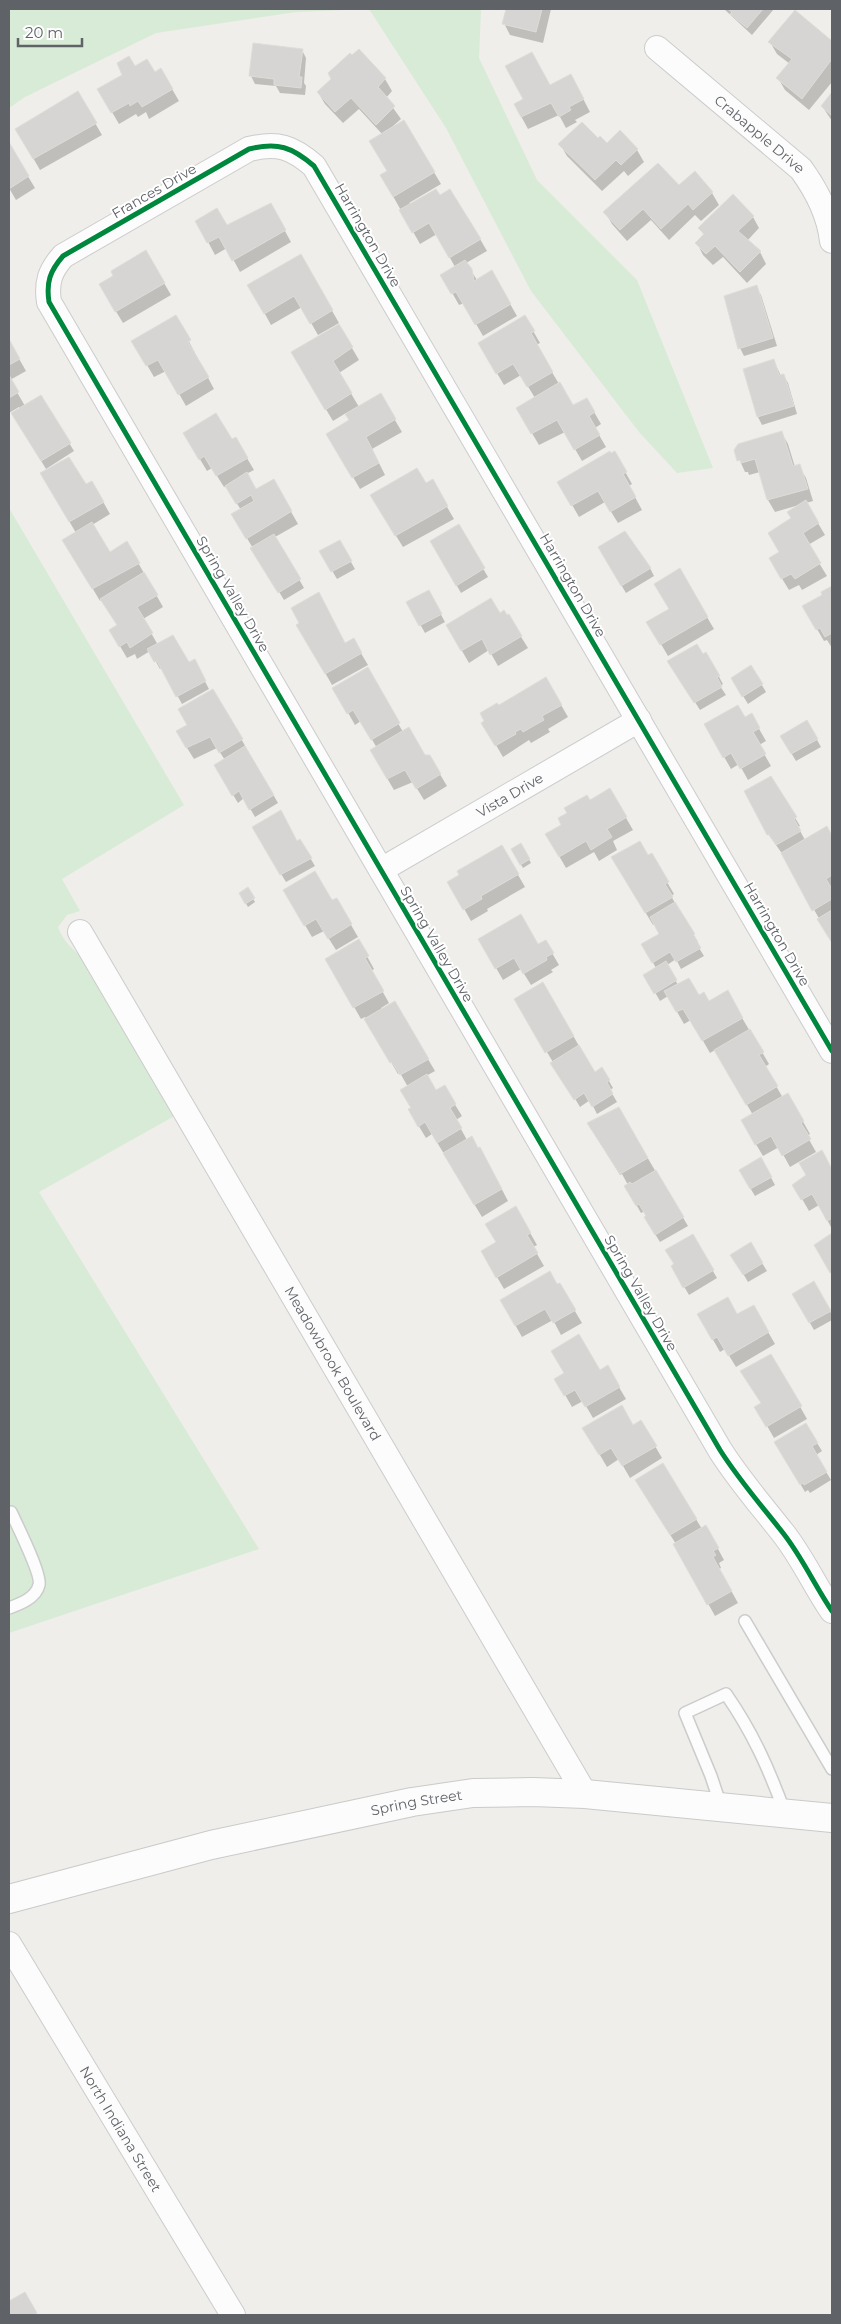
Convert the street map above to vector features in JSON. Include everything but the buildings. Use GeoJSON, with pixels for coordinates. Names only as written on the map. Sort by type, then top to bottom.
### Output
{"type":"FeatureCollection","features":[{"type":"Feature","properties":{"kind":"main road","name":"Spring Street"},"geometry":{"type":"LineString","coordinates":[[9,1899],[211,1845],[412,1802],[474,1794],[533,1792],[585,1794],[832,1818]]}},
{"type":"Feature","properties":{"kind":"street","name":"Crabapple Drive"},"geometry":{"type":"LineString","coordinates":[[657,48],[801,169],[815,189],[825,210],[832,241]]}},
{"type":"Feature","properties":{"kind":"street","name":"Frances Drive"},"geometry":{"type":"LineString","coordinates":[[50,275],[54,266],[63,256],[249,149],[264,146],[280,146]]}},
{"type":"Feature","properties":{"kind":"street","name":"Harrington Drive"},"geometry":{"type":"LineString","coordinates":[[280,146],[299,153],[314,166],[832,1051]]}},
{"type":"Feature","properties":{"kind":"street","name":"Spring Valley Drive"},"geometry":{"type":"LineString","coordinates":[[50,275],[47,288],[50,302],[720,1450],[736,1476],[796,1552],[832,1611]]}},
{"type":"Feature","properties":{"kind":"street","name":"Vista Drive"},"geometry":{"type":"LineString","coordinates":[[381,870],[639,720]]}},
{"type":"Feature","properties":{"kind":"street","name":"Meadowbrook Boulevard"},"geometry":{"type":"LineString","coordinates":[[80,932],[585,1794]]}},
{"type":"Feature","properties":{"kind":"street","name":"North Indiana Street"},"geometry":{"type":"LineString","coordinates":[[9,1944],[233,2315]]}},
{"type":"Feature","properties":{"kind":"lane"},"geometry":{"type":"LineString","coordinates":[[9,1608],[34,1594],[40,1584],[37,1572],[11,1512]]}},
{"type":"Feature","properties":{"kind":"lane"},"geometry":{"type":"LineString","coordinates":[[745,1621],[832,1769]]}},
{"type":"Feature","properties":{"kind":"lane"},"geometry":{"type":"LineString","coordinates":[[721,1807],[711,1776],[685,1713],[726,1694],[747,1724],[767,1764],[785,1813]]}},
{"type":"Feature","properties":{"kind":"green space"},"geometry":{"type":"Polygon","coordinates":[[[9,9],[369,9],[296,12],[156,33],[25,97],[9,108],[9,9]]]}},
{"type":"Feature","properties":{"kind":"green space"},"geometry":{"type":"Polygon","coordinates":[[[369,9],[481,9],[479,58],[537,180],[637,280],[713,468],[677,473],[639,432],[531,291],[446,128],[369,9]]]}},
{"type":"Feature","properties":{"kind":"green space"},"geometry":{"type":"Polygon","coordinates":[[[9,508],[184,805],[62,879],[80,911],[67,915],[58,927],[66,942],[86,961],[178,1114],[39,1192],[259,1549],[9,1633],[9,508]]]}},
{"type":"Feature","properties":{"kind":"cycle path"},"geometry":{"type":"LineString","coordinates":[[832,1051],[314,166],[299,154],[277,146],[249,149],[63,256],[50,277],[48,288],[49,302],[720,1450],[742,1482],[790,1542],[832,1611]]}}]}
